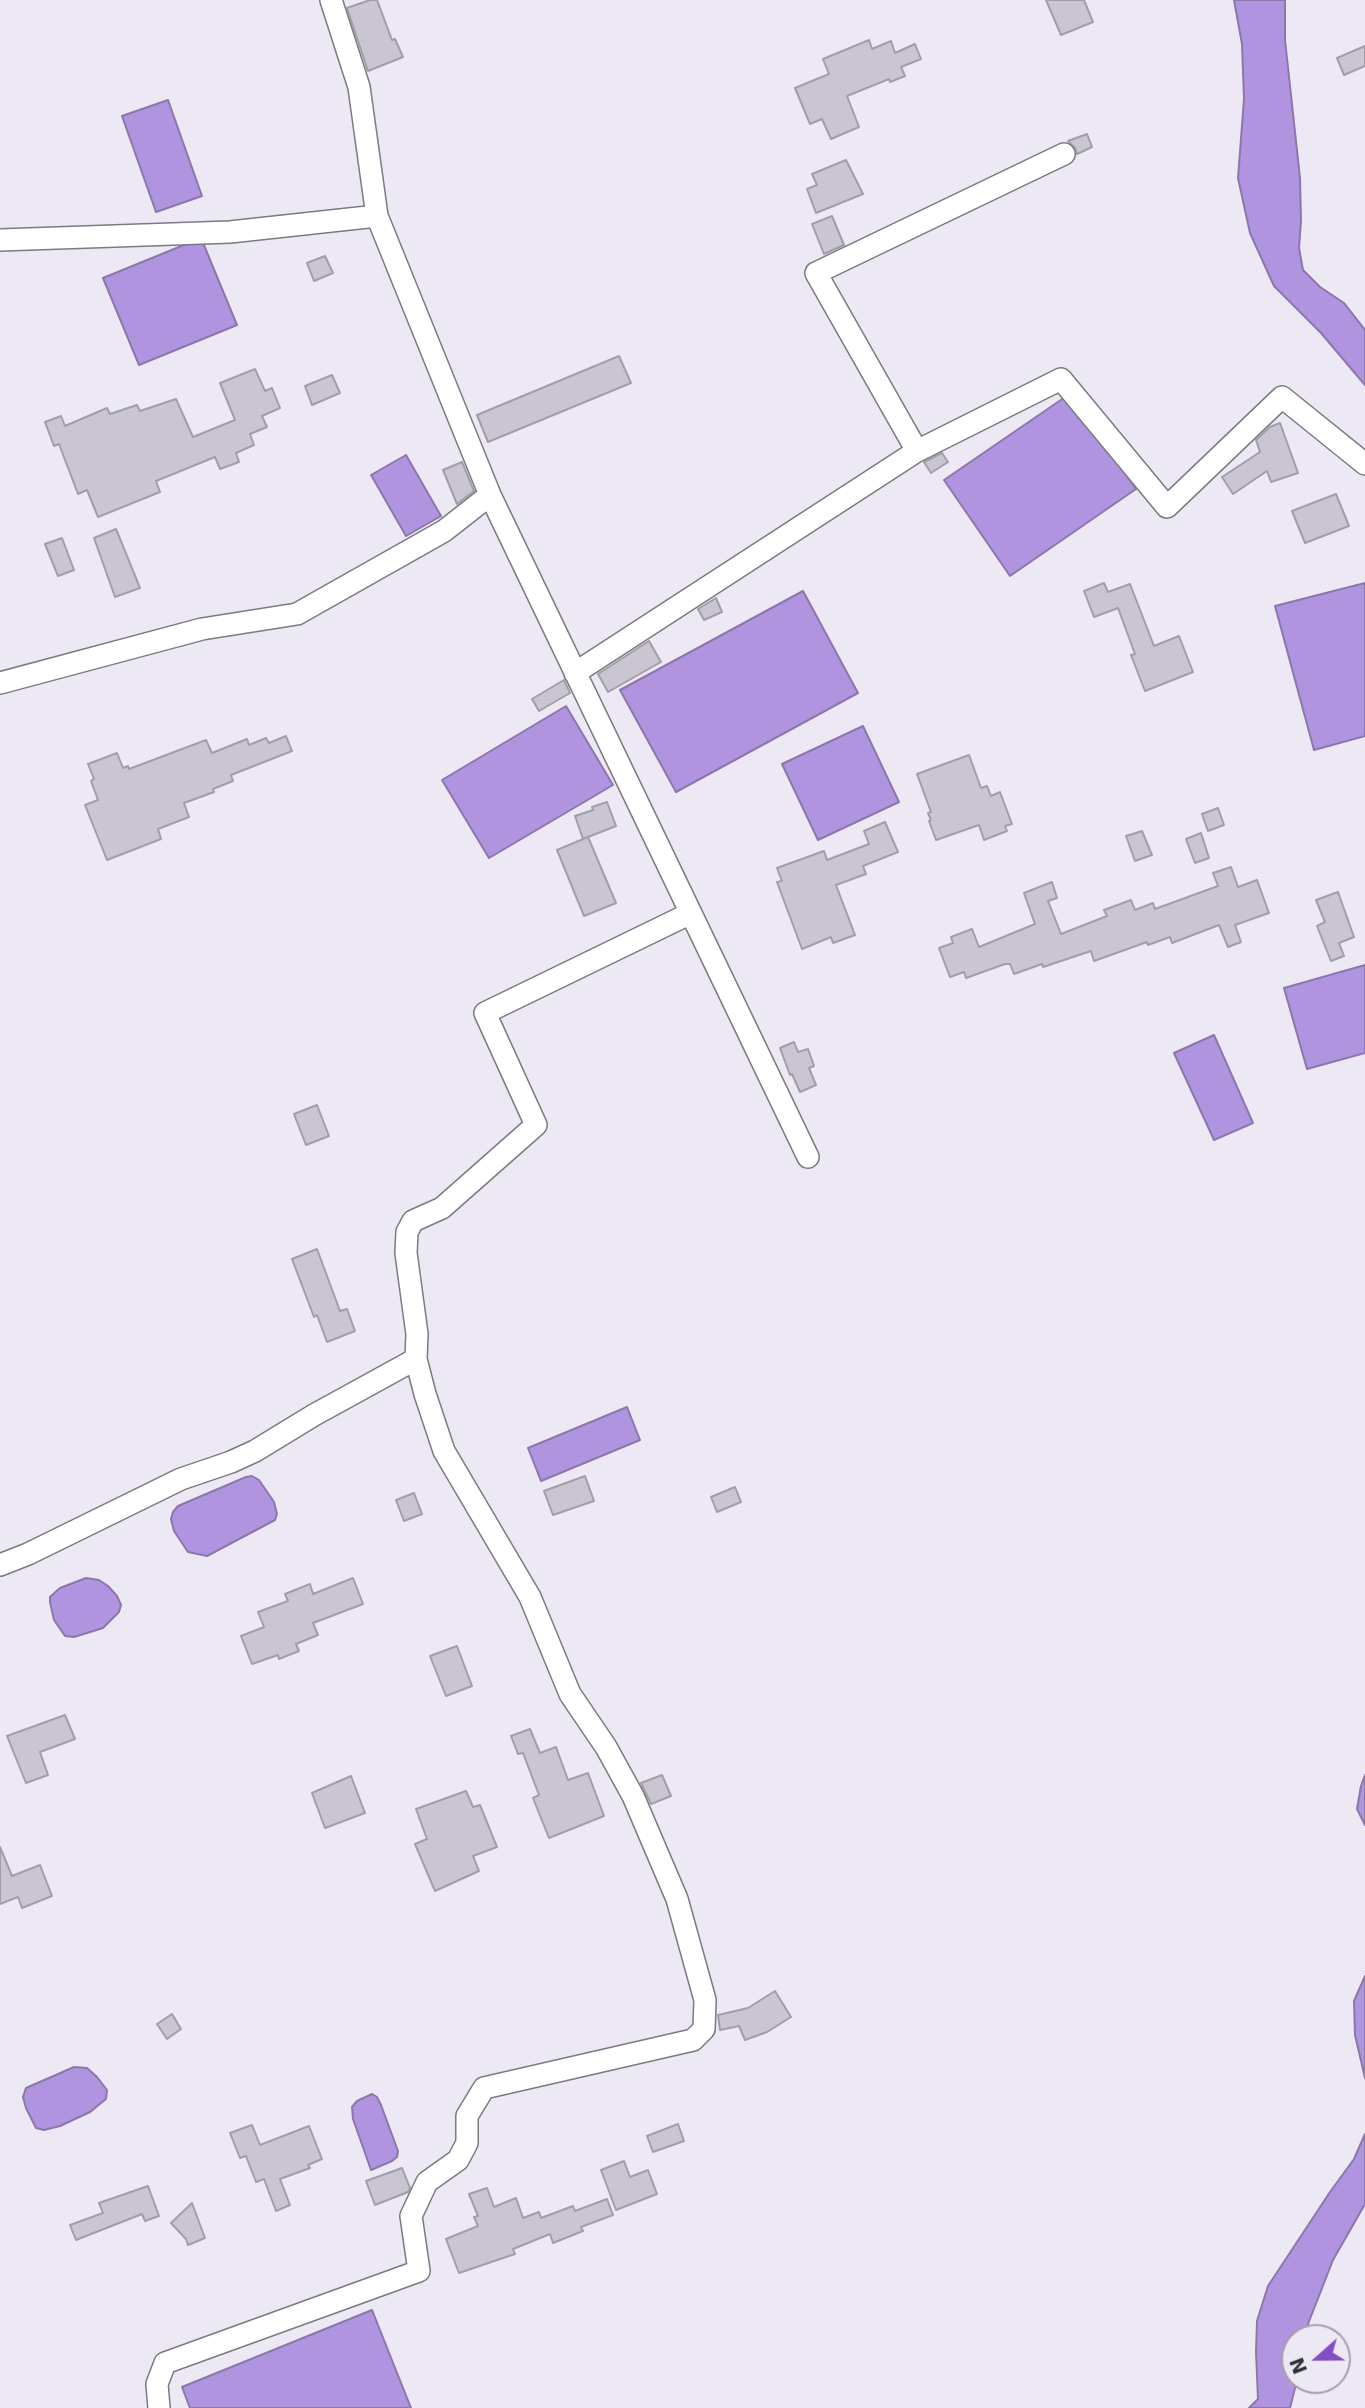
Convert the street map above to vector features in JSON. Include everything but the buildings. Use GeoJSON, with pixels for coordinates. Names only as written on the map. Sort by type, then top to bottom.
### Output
{"type":"FeatureCollection","features":[{"type":"Feature","properties":{"kind":"street"},"geometry":{"type":"LineString","coordinates":[[331,0],[359,87],[377,216],[490,495],[808,1157]]}},
{"type":"Feature","properties":{"kind":"street"},"geometry":{"type":"LineString","coordinates":[[917,451],[816,273],[1064,154]]}},
{"type":"Feature","properties":{"kind":"street"},"geometry":{"type":"LineString","coordinates":[[0,240],[230,232],[377,216]]}},
{"type":"Feature","properties":{"kind":"street"},"geometry":{"type":"LineString","coordinates":[[575,673],[917,451],[1062,379],[1167,507],[1282,397],[1365,464]]}},
{"type":"Feature","properties":{"kind":"street"},"geometry":{"type":"LineString","coordinates":[[0,683],[202,629],[297,614],[444,531],[490,495]]}},
{"type":"Feature","properties":{"kind":"street"},"geometry":{"type":"LineString","coordinates":[[159,2408],[157,2385],[164,2364],[419,2272],[411,2216],[427,2182],[458,2160],[467,2143],[467,2116],[484,2088],[693,2040],[704,2029],[705,2000],[677,1899],[633,1796],[606,1748],[570,1694],[530,1597],[444,1451],[416,1359],[416,1334],[406,1253],[407,1232],[414,1221],[442,1208],[536,1125],[485,1013],[691,913]]}},
{"type":"Feature","properties":{"kind":"street"},"geometry":{"type":"LineString","coordinates":[[0,1565],[181,1479],[243,1457],[416,1359]]}},
{"type":"Feature","properties":{"kind":"shaded area"},"geometry":{"type":"Polygon","coordinates":[[[1234,0],[1285,0],[1285,40],[1300,178],[1299,248],[1303,270],[1320,287],[1344,303],[1365,330],[1365,385],[1321,333],[1274,286],[1250,233],[1238,178],[1244,99],[1242,44],[1234,0]]]}},
{"type":"Feature","properties":{"kind":"shaded area"},"geometry":{"type":"Polygon","coordinates":[[[168,100],[202,196],[156,212],[122,116],[168,100]]]}},
{"type":"Feature","properties":{"kind":"shaded area"},"geometry":{"type":"Polygon","coordinates":[[[201,238],[237,325],[139,365],[103,278],[201,238]]]}},
{"type":"Feature","properties":{"kind":"shaded area"},"geometry":{"type":"Polygon","coordinates":[[[1071,393],[1136,489],[1010,576],[944,480],[1071,393]]]}},
{"type":"Feature","properties":{"kind":"shaded area"},"geometry":{"type":"Polygon","coordinates":[[[406,455],[441,516],[406,536],[371,475],[406,455]]]}},
{"type":"Feature","properties":{"kind":"shaded area"},"geometry":{"type":"Polygon","coordinates":[[[1365,583],[1365,736],[1314,750],[1275,606],[1365,583]]]}},
{"type":"Feature","properties":{"kind":"shaded area"},"geometry":{"type":"Polygon","coordinates":[[[803,591],[858,693],[676,792],[620,690],[803,591]]]}},
{"type":"Feature","properties":{"kind":"shaded area"},"geometry":{"type":"Polygon","coordinates":[[[566,706],[613,785],[489,858],[442,780],[566,706]]]}},
{"type":"Feature","properties":{"kind":"shaded area"},"geometry":{"type":"Polygon","coordinates":[[[863,726],[899,802],[818,840],[782,764],[863,726]]]}},
{"type":"Feature","properties":{"kind":"shaded area"},"geometry":{"type":"Polygon","coordinates":[[[1365,965],[1365,1053],[1307,1069],[1284,988],[1365,965]]]}},
{"type":"Feature","properties":{"kind":"shaded area"},"geometry":{"type":"Polygon","coordinates":[[[1214,1035],[1253,1123],[1214,1140],[1174,1053],[1214,1035]]]}},
{"type":"Feature","properties":{"kind":"shaded area"},"geometry":{"type":"Polygon","coordinates":[[[627,1407],[640,1440],[541,1481],[528,1448],[627,1407]]]}},
{"type":"Feature","properties":{"kind":"shaded area"},"geometry":{"type":"Polygon","coordinates":[[[252,1476],[259,1480],[274,1502],[277,1514],[275,1520],[207,1556],[188,1552],[174,1531],[171,1519],[178,1506],[252,1476]]]}},
{"type":"Feature","properties":{"kind":"shaded area"},"geometry":{"type":"Polygon","coordinates":[[[86,1578],[99,1580],[108,1586],[121,1605],[119,1612],[103,1628],[74,1637],[65,1636],[54,1620],[50,1597],[60,1588],[86,1578]]]}},
{"type":"Feature","properties":{"kind":"shaded area"},"geometry":{"type":"Polygon","coordinates":[[[1365,1775],[1365,1825],[1357,1809],[1365,1775]]]}},
{"type":"Feature","properties":{"kind":"shaded area"},"geometry":{"type":"Polygon","coordinates":[[[1365,1976],[1365,2078],[1355,2035],[1354,2001],[1365,1976]]]}},
{"type":"Feature","properties":{"kind":"shaded area"},"geometry":{"type":"Polygon","coordinates":[[[74,2067],[87,2068],[97,2077],[107,2090],[106,2099],[90,2112],[60,2126],[44,2130],[36,2128],[23,2097],[26,2088],[74,2067]]]}},
{"type":"Feature","properties":{"kind":"shaded area"},"geometry":{"type":"Polygon","coordinates":[[[372,2094],[381,2105],[398,2151],[397,2157],[392,2161],[371,2170],[353,2119],[352,2107],[357,2101],[372,2094]]]}},
{"type":"Feature","properties":{"kind":"shaded area"},"geometry":{"type":"Polygon","coordinates":[[[1365,2134],[1365,2204],[1333,2260],[1308,2324],[1281,2324],[1281,2394],[1294,2394],[1290,2408],[1249,2408],[1258,2399],[1257,2321],[1268,2286],[1354,2159],[1365,2134]]]}},
{"type":"Feature","properties":{"kind":"shaded area"},"geometry":{"type":"Polygon","coordinates":[[[372,2310],[411,2408],[190,2408],[182,2387],[372,2310]]]}}]}
